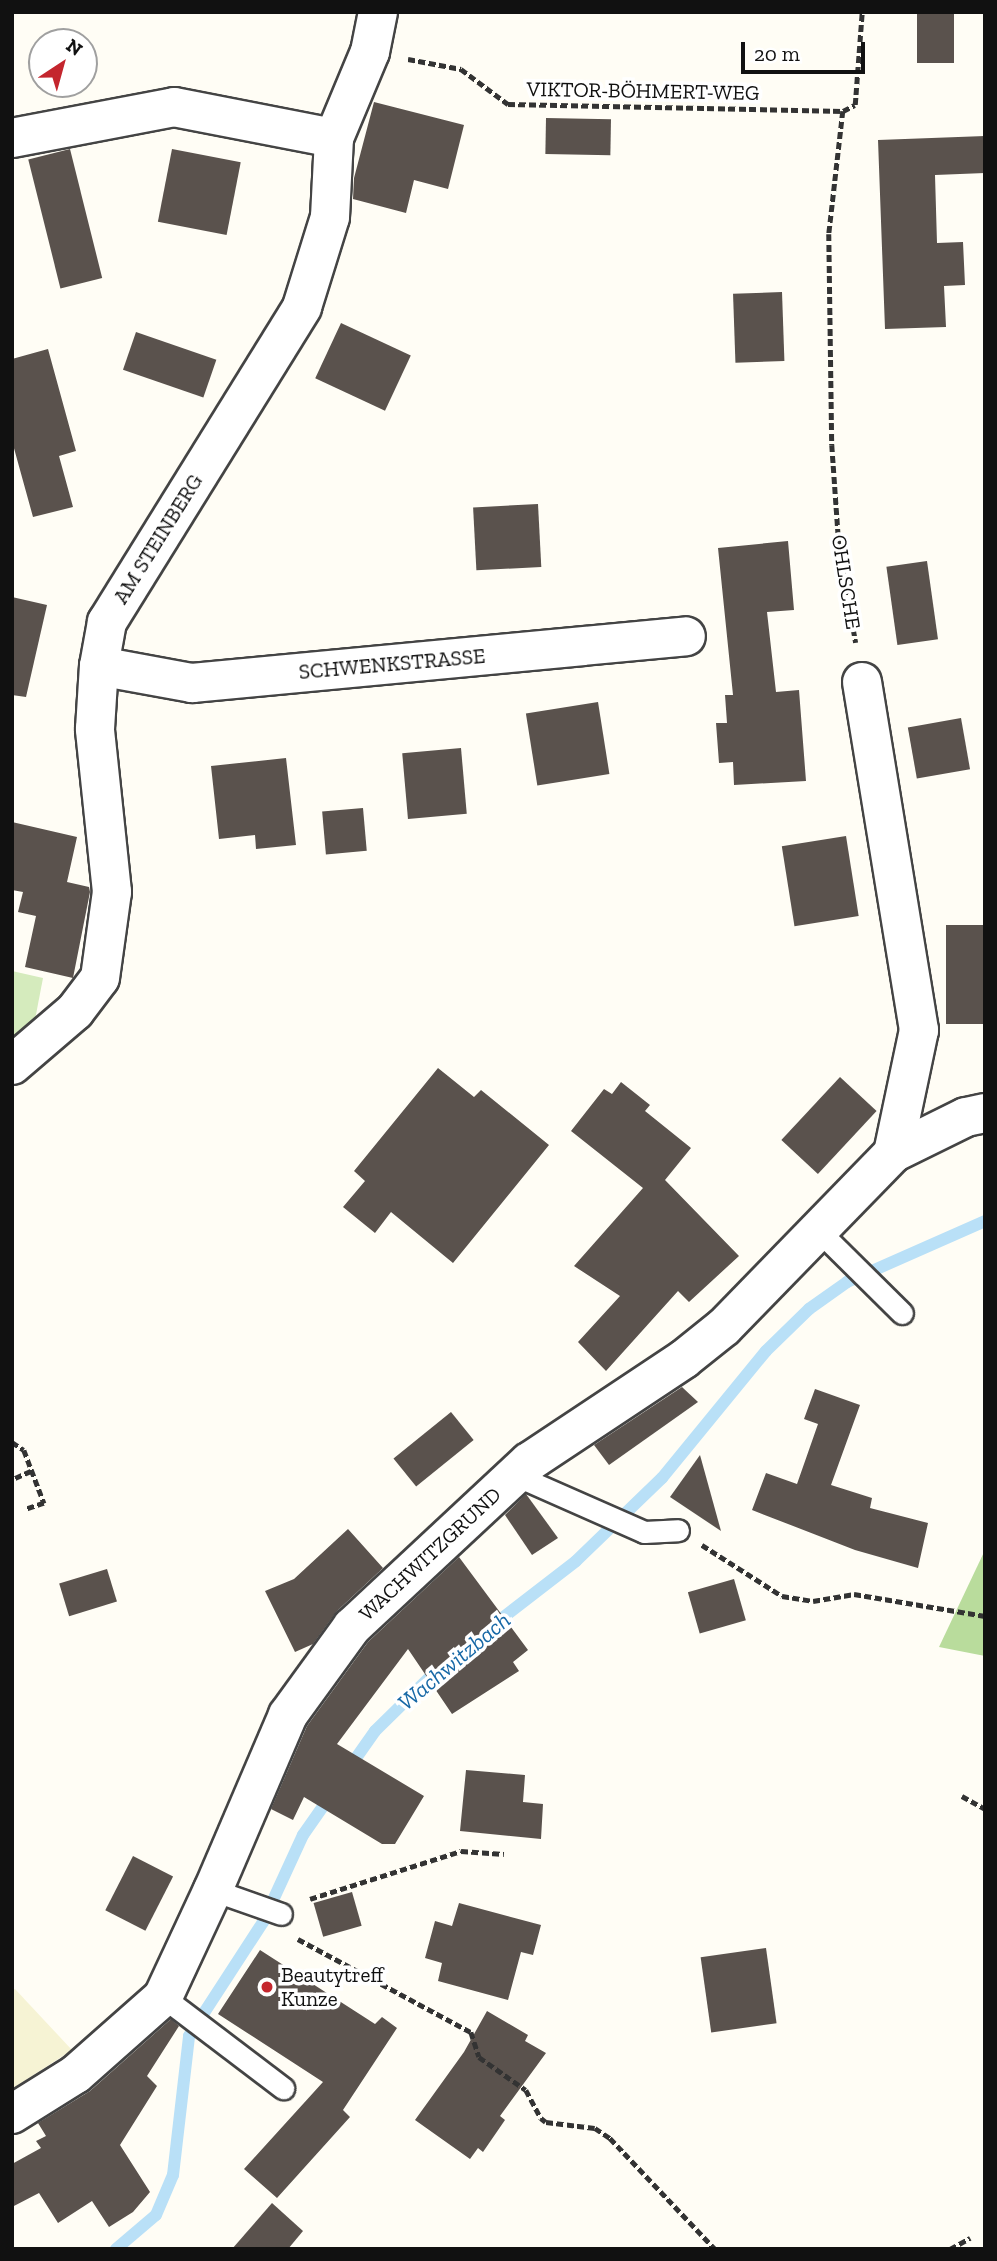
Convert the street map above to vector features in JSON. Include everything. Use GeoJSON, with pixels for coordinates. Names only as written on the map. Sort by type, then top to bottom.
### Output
{"type":"FeatureCollection","features":[{"type":"Feature","properties":{"kind":"street","name":"AM STEINBERG"},"geometry":{"type":"LineString","coordinates":[[12,1065],[75,1011],[100,978],[111,892],[95,729],[99,666],[107,622],[302,307],[330,217],[334,138],[370,52],[378,12]]}},
{"type":"Feature","properties":{"kind":"street"},"geometry":{"type":"LineString","coordinates":[[12,138],[174,107],[334,138]]}},
{"type":"Feature","properties":{"kind":"street","name":"SCHWENKSTRASSE"},"geometry":{"type":"LineString","coordinates":[[99,666],[192,683],[686,636]]}},
{"type":"Feature","properties":{"kind":"street"},"geometry":{"type":"LineString","coordinates":[[862,682],[919,1030],[893,1153]]}},
{"type":"Feature","properties":{"kind":"street","name":"WACHWITZGRUND"},"geometry":{"type":"LineString","coordinates":[[12,2114],[76,2074],[173,2004],[213,1890],[288,1715],[352,1627],[529,1462],[694,1351],[724,1326],[893,1153],[965,1117],[985,1114]]}},
{"type":"Feature","properties":{"kind":"lane"},"geometry":{"type":"LineString","coordinates":[[818,1230],[902,1313]]}},
{"type":"Feature","properties":{"kind":"lane"},"geometry":{"type":"LineString","coordinates":[[515,1475],[644,1532],[678,1530]]}},
{"type":"Feature","properties":{"kind":"lane"},"geometry":{"type":"LineString","coordinates":[[213,1890],[259,1905],[284,1924]]}},
{"type":"Feature","properties":{"kind":"lane"},"geometry":{"type":"LineString","coordinates":[[173,2004],[283,2088]]}},
{"type":"Feature","properties":{"kind":"path","name":"OHLSCHE"},"geometry":{"type":"LineString","coordinates":[[862,12],[855,105],[843,111],[829,234],[832,445],[839,545],[862,682]]}},
{"type":"Feature","properties":{"kind":"path","name":"VIKTOR-BÖHMERT-WEG"},"geometry":{"type":"LineString","coordinates":[[370,52],[461,69],[508,104],[843,111]]}},
{"type":"Feature","properties":{"kind":"path"},"geometry":{"type":"LineString","coordinates":[[12,1442],[24,1450],[44,1503],[27,1509]]}},
{"type":"Feature","properties":{"kind":"path"},"geometry":{"type":"LineString","coordinates":[[15,1478],[33,1471]]}},
{"type":"Feature","properties":{"kind":"path"},"geometry":{"type":"LineString","coordinates":[[678,1530],[782,1596],[813,1601],[853,1594],[985,1616]]}},
{"type":"Feature","properties":{"kind":"path"},"geometry":{"type":"LineString","coordinates":[[962,1796],[985,1809]]}},
{"type":"Feature","properties":{"kind":"path"},"geometry":{"type":"LineString","coordinates":[[297,1899],[319,1898],[461,1851],[504,1854]]}},
{"type":"Feature","properties":{"kind":"path"},"geometry":{"type":"LineString","coordinates":[[284,1924],[471,2032],[479,2057],[526,2090],[541,2118],[546,2122],[589,2126],[610,2138],[715,2249]]}},
{"type":"Feature","properties":{"kind":"path"},"geometry":{"type":"LineString","coordinates":[[950,2249],[970,2238]]}},
{"type":"Feature","properties":{"kind":"shaded area"},"geometry":{"type":"Polygon","coordinates":[[[15,1989],[72,2050],[12,2089],[12,1990],[15,1989]]]}},
{"type":"Feature","properties":{"kind":"green space"},"geometry":{"type":"Polygon","coordinates":[[[12,971],[43,978],[34,1025],[12,1046],[12,971]]]}},
{"type":"Feature","properties":{"kind":"green space"},"geometry":{"type":"Polygon","coordinates":[[[985,1550],[985,1656],[939,1647],[985,1550]]]}},
{"type":"Feature","properties":{"kind":"building"},"geometry":{"type":"Polygon","coordinates":[[[917,12],[954,12],[954,63],[917,63],[917,12]]]}},
{"type":"Feature","properties":{"kind":"building"},"geometry":{"type":"Polygon","coordinates":[[[374,102],[464,125],[448,189],[414,180],[406,213],[353,199],[354,178],[374,102]]]}},
{"type":"Feature","properties":{"kind":"building"},"geometry":{"type":"Polygon","coordinates":[[[546,118],[611,119],[610,155],[545,154],[546,118]]]}},
{"type":"Feature","properties":{"kind":"building"},"geometry":{"type":"Polygon","coordinates":[[[985,136],[985,173],[935,175],[937,243],[963,242],[965,285],[944,286],[946,327],[885,329],[878,140],[985,136]]]}},
{"type":"Feature","properties":{"kind":"building"},"geometry":{"type":"Polygon","coordinates":[[[70,149],[102,278],[60,288],[28,159],[70,149]]]}},
{"type":"Feature","properties":{"kind":"building"},"geometry":{"type":"Polygon","coordinates":[[[172,149],[241,162],[227,235],[158,222],[172,149]]]}},
{"type":"Feature","properties":{"kind":"building"},"geometry":{"type":"Polygon","coordinates":[[[782,292],[784,361],[735,363],[733,294],[782,292]]]}},
{"type":"Feature","properties":{"kind":"building"},"geometry":{"type":"Polygon","coordinates":[[[341,323],[411,356],[385,411],[315,378],[341,323]]]}},
{"type":"Feature","properties":{"kind":"building"},"geometry":{"type":"Polygon","coordinates":[[[136,332],[216,360],[203,397],[123,370],[136,332]]]}},
{"type":"Feature","properties":{"kind":"building"},"geometry":{"type":"Polygon","coordinates":[[[48,349],[76,451],[59,456],[73,507],[33,517],[12,441],[12,359],[48,349]]]}},
{"type":"Feature","properties":{"kind":"building"},"geometry":{"type":"Polygon","coordinates":[[[538,504],[541,567],[476,570],[473,507],[538,504]]]}},
{"type":"Feature","properties":{"kind":"building"},"geometry":{"type":"Polygon","coordinates":[[[788,541],[794,610],[767,612],[776,692],[799,690],[806,781],[734,785],[733,762],[719,763],[716,723],[727,723],[725,695],[733,695],[718,548],[788,541]]]}},
{"type":"Feature","properties":{"kind":"building"},"geometry":{"type":"Polygon","coordinates":[[[927,561],[938,639],[897,645],[886,567],[927,561]]]}},
{"type":"Feature","properties":{"kind":"building"},"geometry":{"type":"Polygon","coordinates":[[[12,597],[47,605],[26,697],[12,695],[12,597]]]}},
{"type":"Feature","properties":{"kind":"building"},"geometry":{"type":"Polygon","coordinates":[[[598,702],[609,774],[537,786],[526,713],[598,702]]]}},
{"type":"Feature","properties":{"kind":"building"},"geometry":{"type":"Polygon","coordinates":[[[961,718],[970,769],[917,779],[908,727],[961,718]]]}},
{"type":"Feature","properties":{"kind":"building"},"geometry":{"type":"Polygon","coordinates":[[[461,748],[467,814],[408,819],[402,753],[461,748]]]}},
{"type":"Feature","properties":{"kind":"building"},"geometry":{"type":"Polygon","coordinates":[[[286,758],[296,845],[256,849],[255,835],[219,839],[211,766],[286,758]]]}},
{"type":"Feature","properties":{"kind":"building"},"geometry":{"type":"Polygon","coordinates":[[[363,808],[367,851],[326,854],[322,812],[363,808]]]}},
{"type":"Feature","properties":{"kind":"building"},"geometry":{"type":"Polygon","coordinates":[[[12,822],[77,837],[67,882],[89,887],[90,892],[73,978],[25,967],[36,916],[18,912],[23,892],[12,890],[12,822]]]}},
{"type":"Feature","properties":{"kind":"building"},"geometry":{"type":"Polygon","coordinates":[[[846,836],[859,916],[794,926],[782,846],[846,836]]]}},
{"type":"Feature","properties":{"kind":"building"},"geometry":{"type":"Polygon","coordinates":[[[946,925],[985,925],[985,1024],[946,1024],[946,925]]]}},
{"type":"Feature","properties":{"kind":"building"},"geometry":{"type":"Polygon","coordinates":[[[438,1068],[474,1097],[481,1090],[549,1145],[453,1263],[391,1212],[375,1233],[343,1207],[365,1181],[354,1171],[438,1068]]]}},
{"type":"Feature","properties":{"kind":"building"},"geometry":{"type":"Polygon","coordinates":[[[840,1077],[877,1111],[818,1174],[781,1140],[840,1077]]]}},
{"type":"Feature","properties":{"kind":"building"},"geometry":{"type":"Polygon","coordinates":[[[621,1082],[650,1105],[645,1111],[691,1148],[665,1180],[739,1256],[689,1302],[678,1291],[606,1371],[578,1342],[620,1296],[574,1266],[643,1188],[571,1131],[604,1089],[612,1094],[621,1082]]]}},
{"type":"Feature","properties":{"kind":"building"},"geometry":{"type":"Polygon","coordinates":[[[682,1387],[698,1402],[609,1465],[594,1445],[682,1387]]]}},
{"type":"Feature","properties":{"kind":"building"},"geometry":{"type":"Polygon","coordinates":[[[815,1389],[860,1405],[831,1485],[872,1498],[870,1508],[928,1523],[918,1568],[855,1550],[752,1510],[766,1473],[797,1484],[818,1424],[804,1419],[815,1389]]]}},
{"type":"Feature","properties":{"kind":"building"},"geometry":{"type":"Polygon","coordinates":[[[451,1412],[474,1440],[416,1487],[393,1459],[451,1412]]]}},
{"type":"Feature","properties":{"kind":"building"},"geometry":{"type":"Polygon","coordinates":[[[700,1455],[721,1531],[670,1497],[700,1455]]]}},
{"type":"Feature","properties":{"kind":"building"},"geometry":{"type":"Polygon","coordinates":[[[526,1494],[558,1538],[532,1555],[505,1515],[526,1494]]]}},
{"type":"Feature","properties":{"kind":"building"},"geometry":{"type":"Polygon","coordinates":[[[348,1529],[383,1568],[337,1611],[313,1644],[295,1652],[265,1591],[294,1579],[348,1529]]]}},
{"type":"Feature","properties":{"kind":"building"},"geometry":{"type":"Polygon","coordinates":[[[459,1557],[528,1650],[513,1662],[519,1671],[452,1714],[408,1649],[337,1744],[424,1796],[395,1844],[382,1844],[304,1797],[293,1820],[271,1809],[307,1726],[368,1642],[459,1557]]]}},
{"type":"Feature","properties":{"kind":"building"},"geometry":{"type":"Polygon","coordinates":[[[107,1569],[117,1602],[69,1616],[59,1584],[107,1569]]]}},
{"type":"Feature","properties":{"kind":"building"},"geometry":{"type":"Polygon","coordinates":[[[734,1579],[746,1620],[700,1634],[688,1592],[734,1579]]]}},
{"type":"Feature","properties":{"kind":"building"},"geometry":{"type":"Polygon","coordinates":[[[466,1770],[525,1775],[523,1802],[543,1804],[541,1839],[460,1831],[466,1770]]]}},
{"type":"Feature","properties":{"kind":"building"},"geometry":{"type":"Polygon","coordinates":[[[133,1856],[173,1876],[145,1931],[105,1910],[133,1856]]]}},
{"type":"Feature","properties":{"kind":"building"},"geometry":{"type":"Polygon","coordinates":[[[352,1892],[362,1926],[323,1937],[314,1903],[352,1892]]]}},
{"type":"Feature","properties":{"kind":"building"},"geometry":{"type":"Polygon","coordinates":[[[459,1903],[541,1925],[533,1955],[521,1952],[508,2000],[438,1981],[442,1963],[425,1958],[435,1921],[452,1926],[459,1903]]]}},
{"type":"Feature","properties":{"kind":"building"},"geometry":{"type":"Polygon","coordinates":[[[766,1948],[777,2023],[711,2032],[701,1957],[766,1948]]]}},
{"type":"Feature","properties":{"kind":"building"},"geometry":{"type":"Polygon","coordinates":[[[260,1950],[375,2024],[382,2017],[397,2028],[343,2110],[350,2117],[277,2198],[244,2169],[323,2082],[218,2014],[260,1950]]]}},
{"type":"Feature","properties":{"kind":"building"},"geometry":{"type":"Polygon","coordinates":[[[487,2011],[528,2035],[525,2041],[546,2053],[500,2116],[505,2120],[483,2152],[478,2148],[470,2159],[415,2120],[464,2052],[487,2011]]]}},
{"type":"Feature","properties":{"kind":"building"},"geometry":{"type":"Polygon","coordinates":[[[171,2019],[179,2026],[147,2076],[157,2086],[120,2145],[150,2192],[133,2212],[109,2227],[92,2201],[58,2223],[39,2193],[12,2207],[12,2164],[41,2148],[36,2141],[46,2136],[38,2123],[90,2091],[171,2019]]]}},
{"type":"Feature","properties":{"kind":"building"},"geometry":{"type":"Polygon","coordinates":[[[272,2203],[303,2231],[288,2249],[232,2249],[272,2203]]]}},
{"type":"Feature","properties":{"kind":"waterway","name":"Wachwitzbach"},"geometry":{"type":"LineString","coordinates":[[492,1626],[576,1561],[662,1478],[766,1351],[809,1309],[847,1282],[985,1221]]}},
{"type":"Feature","properties":{"kind":"waterway","name":"Wachwitzbach"},"geometry":{"type":"LineString","coordinates":[[349,1768],[375,1731],[439,1668]]}},
{"type":"Feature","properties":{"kind":"waterway","name":"Wachwitzbach"},"geometry":{"type":"LineString","coordinates":[[116,2249],[156,2215],[173,2175],[189,2036],[263,1922],[303,1835],[331,1795]]}},
{"type":"Feature","properties":{"kind":"place","name":"Beautytreff Kunze"},"geometry":{"type":"Point","coordinates":[267,1987]}}]}
